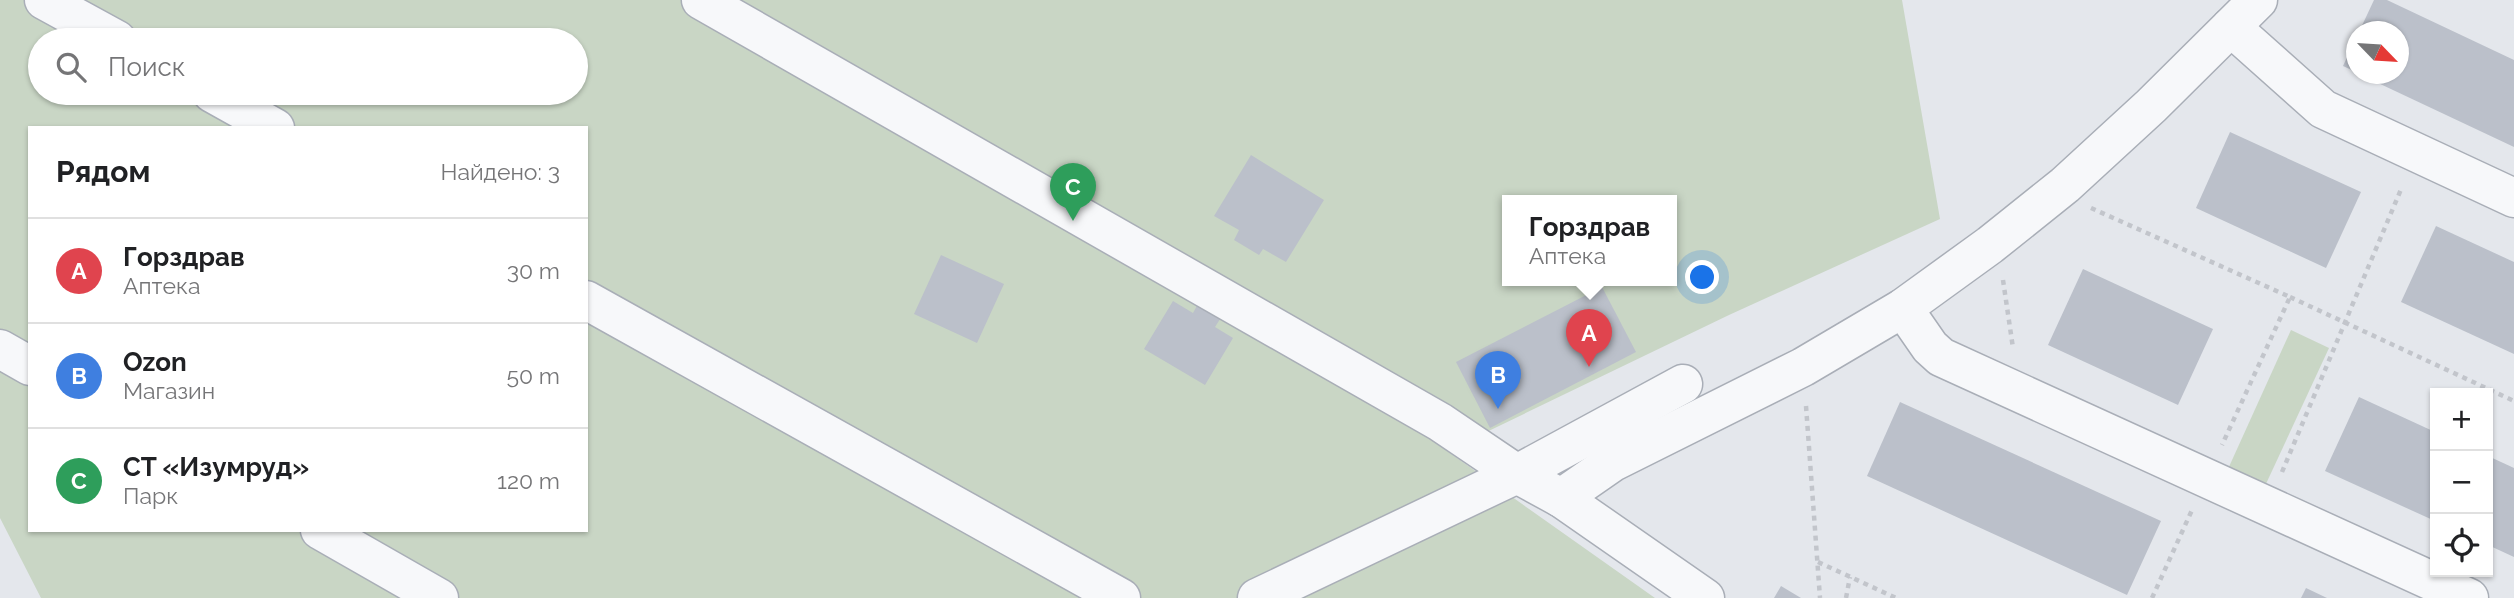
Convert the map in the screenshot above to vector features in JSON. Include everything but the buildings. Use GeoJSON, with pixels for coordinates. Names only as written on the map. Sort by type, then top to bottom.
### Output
{"type":"FeatureCollection","features":[{"type":"Feature","properties":{"kind":"lane"},"geometry":{"type":"LineString","coordinates":[[44,0],[95,28]]}},
{"type":"Feature","properties":{"kind":"lane"},"geometry":{"type":"LineString","coordinates":[[701,0],[1440,422],[1517,474],[1561,498],[1705,598]]}},
{"type":"Feature","properties":{"kind":"lane"},"geometry":{"type":"LineString","coordinates":[[1561,498],[1613,462],[1803,367],[1903,309],[2065,185],[2151,106],[2258,0]]}},
{"type":"Feature","properties":{"kind":"lane"},"geometry":{"type":"LineString","coordinates":[[2231,27],[2323,109],[2514,198]]}},
{"type":"Feature","properties":{"kind":"lane"},"geometry":{"type":"LineString","coordinates":[[234,105],[271,126]]}},
{"type":"Feature","properties":{"kind":"lane"},"geometry":{"type":"LineString","coordinates":[[588,301],[1121,598]]}},
{"type":"Feature","properties":{"kind":"lane"},"geometry":{"type":"LineString","coordinates":[[1903,309],[1934,352],[2469,598]]}},
{"type":"Feature","properties":{"kind":"lane"},"geometry":{"type":"LineString","coordinates":[[0,349],[28,365]]}},
{"type":"Feature","properties":{"kind":"lane"},"geometry":{"type":"LineString","coordinates":[[1257,598],[1517,474],[1683,384]]}},
{"type":"Feature","properties":{"kind":"lane"},"geometry":{"type":"LineString","coordinates":[[324,532],[439,598]]}},
{"type":"Feature","properties":{"kind":"path"},"geometry":{"type":"LineString","coordinates":[[2267,506],[2416,153]]}},
{"type":"Feature","properties":{"kind":"path"},"geometry":{"type":"LineString","coordinates":[[2065,185],[2085,205],[2514,401]]}},
{"type":"Feature","properties":{"kind":"path"},"geometry":{"type":"LineString","coordinates":[[2002,269],[2019,392]]}},
{"type":"Feature","properties":{"kind":"path"},"geometry":{"type":"LineString","coordinates":[[2151,598],[2290,297]]}},
{"type":"Feature","properties":{"kind":"path"},"geometry":{"type":"LineString","coordinates":[[1803,367],[1820,598]]}},
{"type":"Feature","properties":{"kind":"path"},"geometry":{"type":"LineString","coordinates":[[1818,562],[1896,598]]}},
{"type":"Feature","properties":{"kind":"path"},"geometry":{"type":"LineString","coordinates":[[1846,598],[1850,577]]}},
{"type":"Feature","properties":{"kind":"green space"},"geometry":{"type":"Polygon","coordinates":[[[0,0],[1902,0],[1940,219],[1729,315],[1447,451],[1655,598],[41,598],[0,518],[0,0]]]}},
{"type":"Feature","properties":{"kind":"green space"},"geometry":{"type":"Polygon","coordinates":[[[2291,330],[2329,348],[2265,486],[2228,469],[2291,330]]]}},
{"type":"Feature","properties":{"kind":"place","name":"СТ «Изумруд»"},"geometry":{"type":"Point","coordinates":[1073,221]}},
{"type":"Feature","properties":{"kind":"place","name":"Горздрав"},"geometry":{"type":"Point","coordinates":[1589,367]}},
{"type":"Feature","properties":{"kind":"place","name":"Ozon"},"geometry":{"type":"Point","coordinates":[1498,409]}}]}
